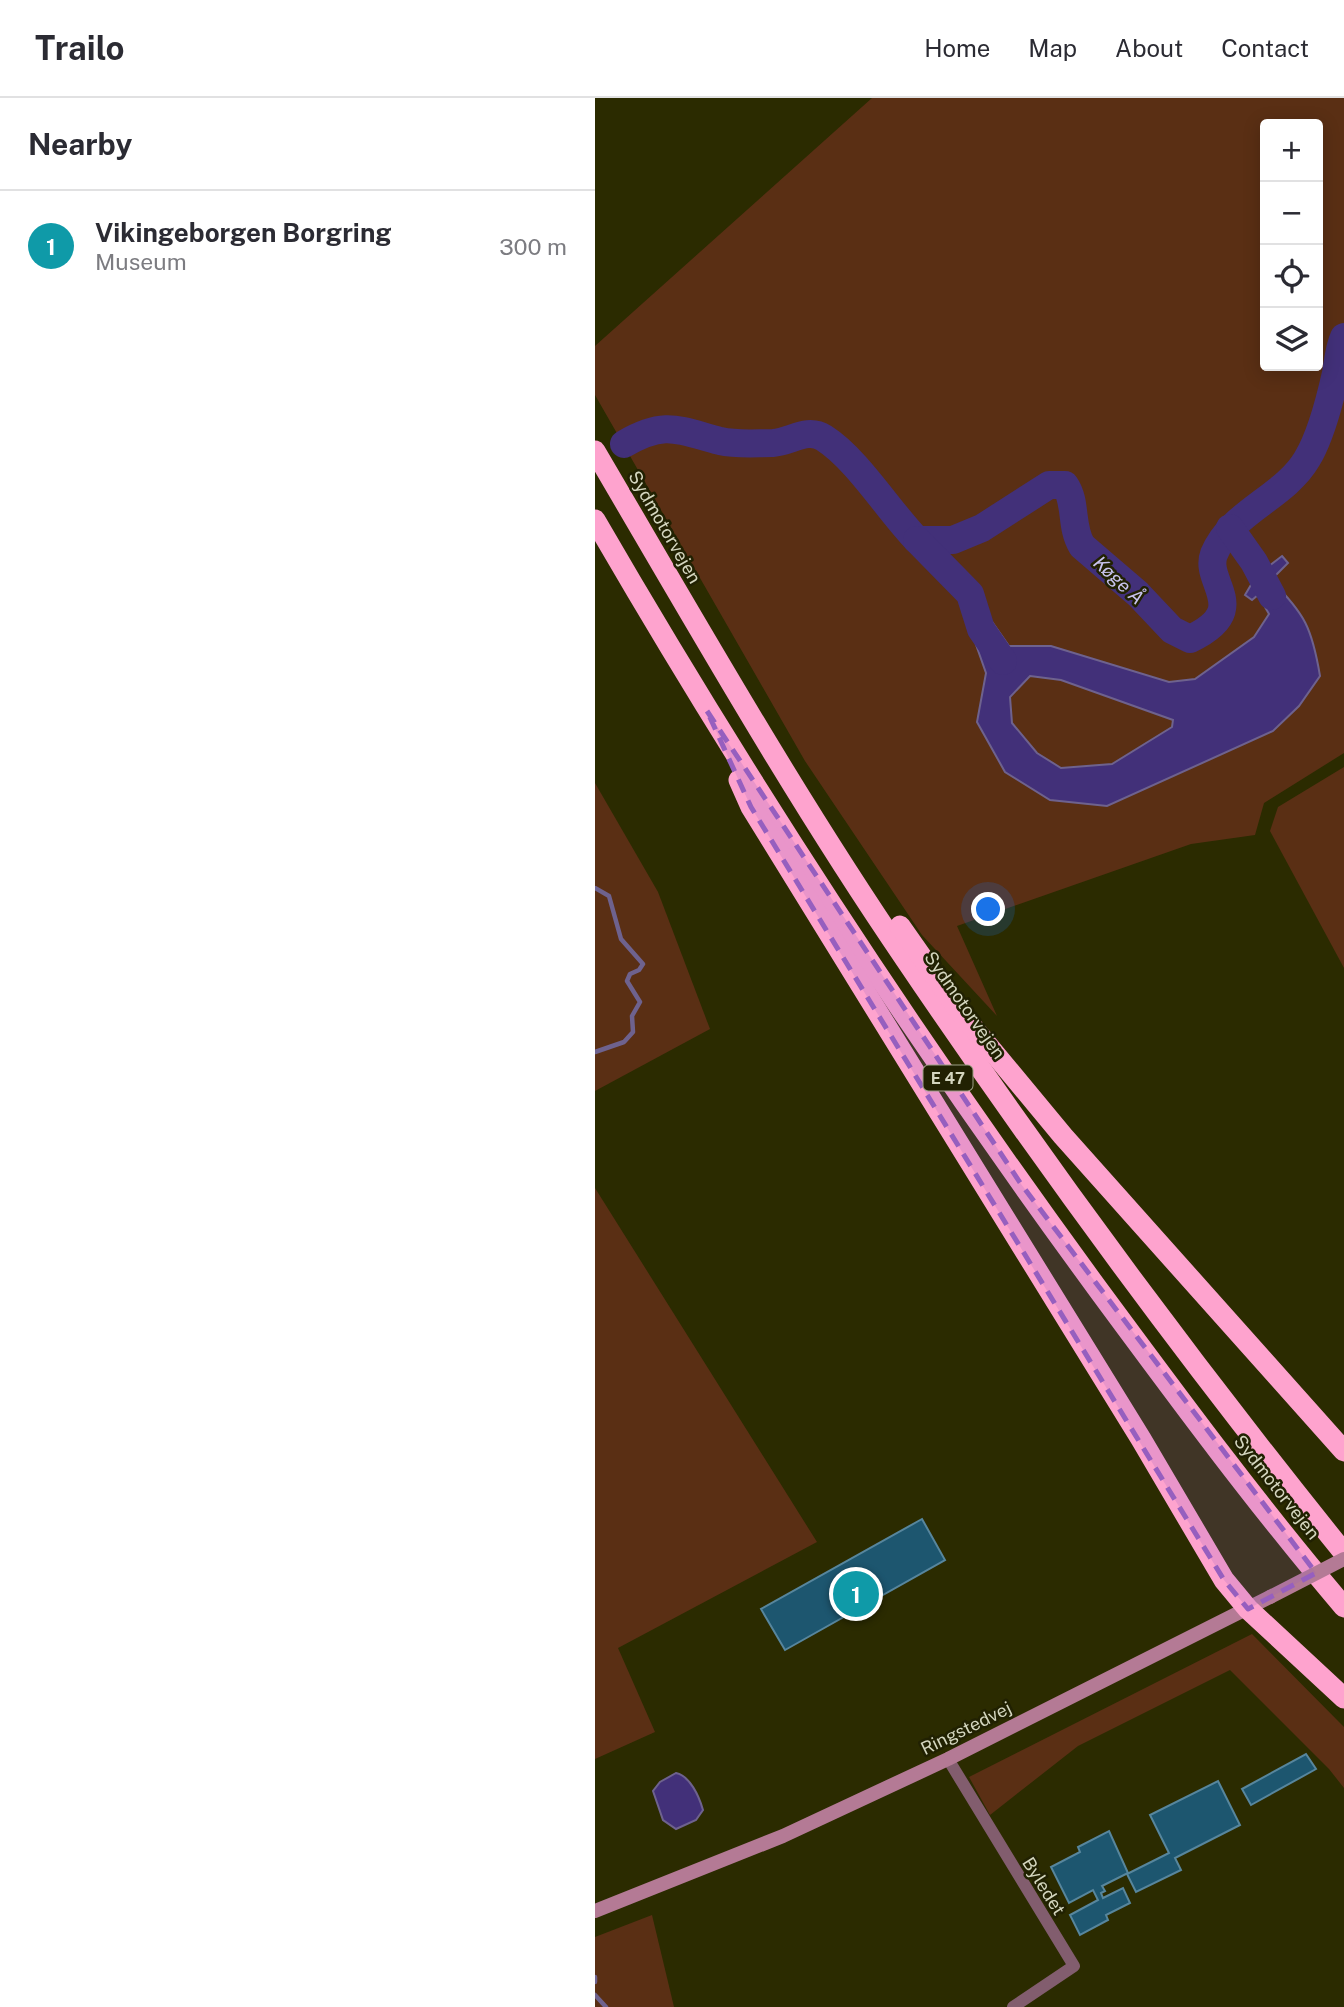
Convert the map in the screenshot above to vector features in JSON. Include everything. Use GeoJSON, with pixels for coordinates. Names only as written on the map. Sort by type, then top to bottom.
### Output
{"type":"FeatureCollection","features":[{"type":"Feature","properties":{"kind":"highway","name":"Sydmotorvejen"},"geometry":{"type":"LineString","coordinates":[[595,451],[748,712],[904,958],[1037,1150],[1170,1331],[1344,1553]]}},
{"type":"Feature","properties":{"kind":"highway","name":"Sydmotorvejen"},"geometry":{"type":"LineString","coordinates":[[595,520],[707,711],[878,975],[1021,1184],[1233,1468],[1344,1607]]}},
{"type":"Feature","properties":{"kind":"highway"},"geometry":{"type":"LineString","coordinates":[[707,711],[751,807],[1127,1415],[1224,1580],[1248,1609],[1344,1698]]}},
{"type":"Feature","properties":{"kind":"highway"},"geometry":{"type":"LineString","coordinates":[[748,712],[785,747],[908,938],[961,1013],[1063,1136],[1344,1451]]}},
{"type":"Feature","properties":{"kind":"main road","name":"Ringstedvej"},"geometry":{"type":"LineString","coordinates":[[595,1911],[783,1836],[948,1759],[1344,1559]]}},
{"type":"Feature","properties":{"kind":"street","name":"Byledet"},"geometry":{"type":"LineString","coordinates":[[948,1759],[1074,1966],[1013,2007]]}},
{"type":"Feature","properties":{"kind":"highlighted area"},"geometry":{"type":"Polygon","coordinates":[[[707,711],[1021,1184],[1316,1573],[1248,1609],[1224,1580],[751,807],[707,711]]]}},
{"type":"Feature","properties":{"kind":"shaded area"},"geometry":{"type":"Polygon","coordinates":[[[872,98],[1344,98],[1344,753],[1264,803],[1255,835],[1191,844],[957,926],[997,1016],[922,935],[805,761],[595,395],[595,346],[872,98]],[[1255,563],[1257,595],[1269,614],[1254,637],[1195,679],[1169,682],[1051,646],[1009,646],[986,673],[977,722],[1050,800],[1206,759],[1273,731],[1320,675],[1306,624],[1255,563]]]}},
{"type":"Feature","properties":{"kind":"shaded area"},"geometry":{"type":"Polygon","coordinates":[[[1282,556],[1288,563],[1271,580],[1292,603],[1305,623],[1314,646],[1320,676],[1299,706],[1273,731],[1107,806],[1050,800],[1005,772],[977,722],[986,673],[974,639],[990,619],[1009,646],[1051,646],[1169,682],[1195,679],[1254,637],[1269,614],[1258,595],[1252,600],[1245,595],[1255,578],[1254,562],[1265,569],[1282,556]],[[1030,676],[1010,697],[1012,723],[1037,753],[1061,768],[1112,764],[1172,727],[1173,720],[1061,680],[1030,676]]]}},
{"type":"Feature","properties":{"kind":"shaded area"},"geometry":{"type":"Polygon","coordinates":[[[1030,676],[1061,680],[1174,720],[1172,727],[1112,764],[1061,769],[1037,753],[1011,723],[1010,697],[1030,676]]]}},
{"type":"Feature","properties":{"kind":"shaded area"},"geometry":{"type":"Polygon","coordinates":[[[1344,767],[1344,968],[1270,831],[1278,807],[1344,767]]]}},
{"type":"Feature","properties":{"kind":"shaded area"},"geometry":{"type":"Polygon","coordinates":[[[595,783],[658,892],[710,1029],[595,1091],[595,783]]]}},
{"type":"Feature","properties":{"kind":"shaded area"},"geometry":{"type":"Polygon","coordinates":[[[595,1188],[817,1542],[618,1648],[655,1732],[595,1759],[595,1188]]]}},
{"type":"Feature","properties":{"kind":"shaded area"},"geometry":{"type":"Polygon","coordinates":[[[1252,1634],[1344,1727],[1344,1788],[1329,1769],[1230,1670],[1078,1746],[990,1815],[969,1777],[1252,1634]]]}},
{"type":"Feature","properties":{"kind":"shaded area"},"geometry":{"type":"Polygon","coordinates":[[[676,1773],[690,1782],[703,1810],[696,1820],[676,1829],[663,1820],[653,1791],[660,1782],[676,1773]]]}},
{"type":"Feature","properties":{"kind":"shaded area"},"geometry":{"type":"Polygon","coordinates":[[[652,1915],[674,2007],[595,2007],[595,1937],[652,1915]]]}},
{"type":"Feature","properties":{"kind":"building"},"geometry":{"type":"Polygon","coordinates":[[[922,1519],[945,1560],[785,1650],[761,1609],[922,1519]]]}},
{"type":"Feature","properties":{"kind":"building"},"geometry":{"type":"Polygon","coordinates":[[[1306,1754],[1316,1769],[1251,1805],[1242,1789],[1306,1754]]]}},
{"type":"Feature","properties":{"kind":"building"},"geometry":{"type":"Polygon","coordinates":[[[1218,1781],[1240,1825],[1175,1858],[1181,1870],[1136,1892],[1127,1874],[1169,1853],[1150,1815],[1218,1781]]]}},
{"type":"Feature","properties":{"kind":"building"},"geometry":{"type":"Polygon","coordinates":[[[1109,1831],[1128,1873],[1102,1886],[1105,1891],[1101,1893],[1103,1898],[1123,1888],[1130,1903],[1106,1915],[1108,1920],[1080,1935],[1070,1915],[1098,1900],[1093,1890],[1069,1903],[1051,1867],[1080,1852],[1078,1847],[1109,1831]]]}},
{"type":"Feature","properties":{"kind":"waterway","name":"Køge Å"},"geometry":{"type":"LineString","coordinates":[[624,444],[650,432],[672,429],[740,443],[773,443],[805,434],[818,435],[848,459],[917,540],[953,540],[982,528],[1049,485],[1065,485],[1082,546],[1138,594],[1172,630],[1190,639],[1209,628],[1219,617],[1221,596],[1212,565],[1222,539],[1245,515],[1297,473],[1312,450],[1328,406],[1344,337]]}},
{"type":"Feature","properties":{"kind":"waterway"},"geometry":{"type":"LineString","coordinates":[[1230,528],[1254,562],[1272,596]]}},
{"type":"Feature","properties":{"kind":"waterway"},"geometry":{"type":"LineString","coordinates":[[917,540],[970,594],[981,629],[1003,661]]}},
{"type":"Feature","properties":{"kind":"waterway"},"geometry":{"type":"LineString","coordinates":[[595,888],[609,896],[621,939],[643,964],[639,970],[630,974],[627,981],[640,1002],[632,1016],[633,1032],[624,1042],[595,1052]]}},
{"type":"Feature","properties":{"kind":"waterway"},"geometry":{"type":"LineString","coordinates":[[595,1977],[595,1982]]}},
{"type":"Feature","properties":{"kind":"waterway"},"geometry":{"type":"LineString","coordinates":[[595,1995],[606,2007]]}},
{"type":"Feature","properties":{"kind":"place","name":"Vikingeborgen Borgring"},"geometry":{"type":"Point","coordinates":[856,1594]}}]}
